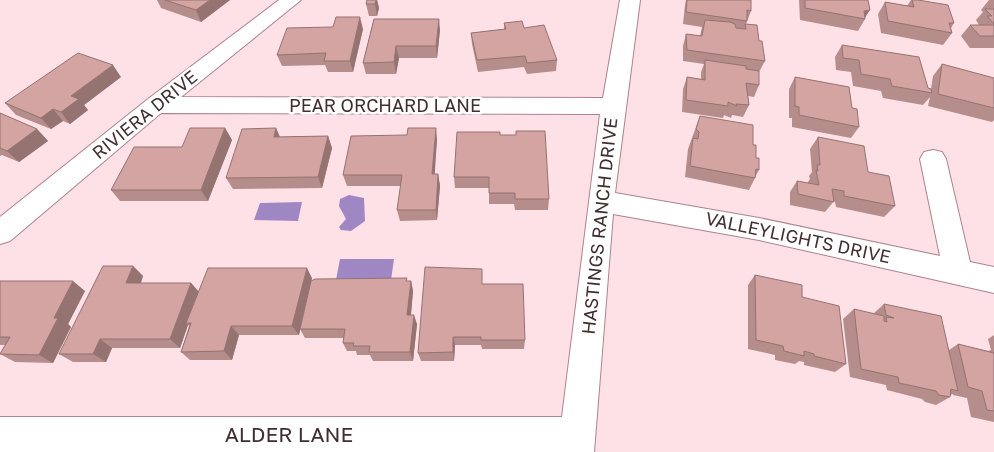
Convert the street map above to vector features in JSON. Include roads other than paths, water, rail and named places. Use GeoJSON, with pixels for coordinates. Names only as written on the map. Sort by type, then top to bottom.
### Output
{"type":"FeatureCollection","features":[{"type":"Feature","properties":{"kind":"street","name":"RIVIERA DRIVE"},"geometry":{"type":"LineString","coordinates":[[0,233],[156,105],[291,0]]}},
{"type":"Feature","properties":{"kind":"street","name":"HASTINGS RANCH DRIVE"},"geometry":{"type":"LineString","coordinates":[[577,443],[613,106],[630,0]]}},
{"type":"Feature","properties":{"kind":"street","name":"PEAR ORCHARD LANE"},"geometry":{"type":"LineString","coordinates":[[156,105],[613,106]]}},
{"type":"Feature","properties":{"kind":"street"},"geometry":{"type":"LineString","coordinates":[[933,159],[958,272]]}},
{"type":"Feature","properties":{"kind":"street","name":"VALLEYLIGHTS DRIVE"},"geometry":{"type":"LineString","coordinates":[[602,201],[759,229],[994,280]]}},
{"type":"Feature","properties":{"kind":"street","name":"ALDER LANE"},"geometry":{"type":"LineString","coordinates":[[0,435],[577,443]]}}]}
